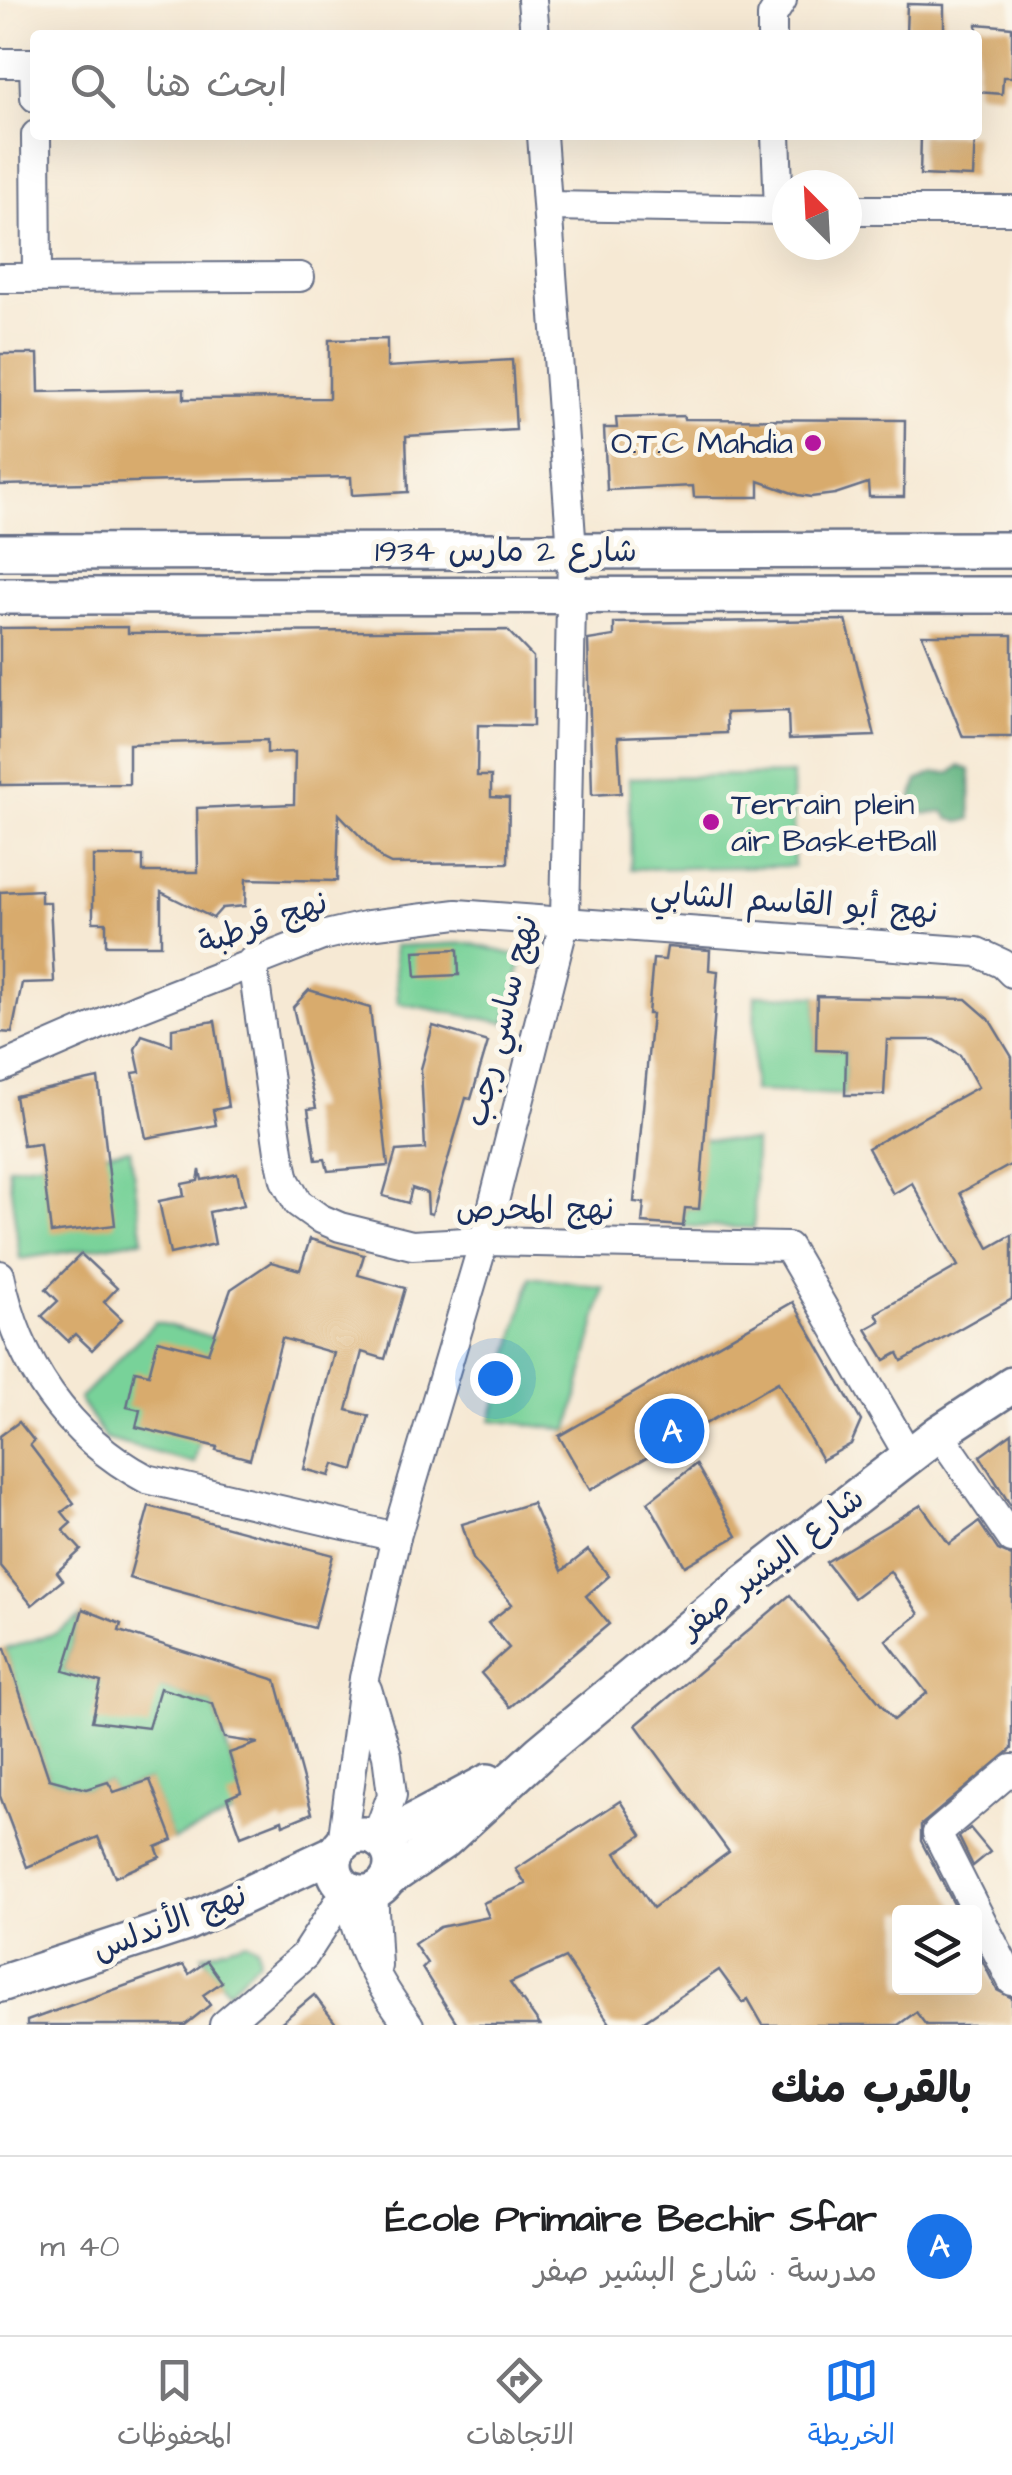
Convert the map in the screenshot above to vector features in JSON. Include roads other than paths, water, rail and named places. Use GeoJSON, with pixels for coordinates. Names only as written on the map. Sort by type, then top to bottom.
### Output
{"type":"FeatureCollection","features":[{"type":"Feature","properties":{"kind":"street"},"geometry":{"type":"LineString","coordinates":[[532,0],[534,30]]}},
{"type":"Feature","properties":{"kind":"street"},"geometry":{"type":"LineString","coordinates":[[772,30],[774,10],[782,0]]}},
{"type":"Feature","properties":{"kind":"street"},"geometry":{"type":"LineString","coordinates":[[0,63],[30,64]]}},
{"type":"Feature","properties":{"kind":"street"},"geometry":{"type":"LineString","coordinates":[[36,140],[36,278]]}},
{"type":"Feature","properties":{"kind":"street","name":"نهج ساسي رجب"},"geometry":{"type":"LineString","coordinates":[[361,1865],[364,1678],[396,1537],[484,1241],[565,920],[572,551],[542,140]]}},
{"type":"Feature","properties":{"kind":"street"},"geometry":{"type":"LineString","coordinates":[[776,140],[779,170]]}},
{"type":"Feature","properties":{"kind":"street"},"geometry":{"type":"LineString","coordinates":[[548,206],[772,210]]}},
{"type":"Feature","properties":{"kind":"street"},"geometry":{"type":"LineString","coordinates":[[862,210],[1012,210]]}},
{"type":"Feature","properties":{"kind":"street"},"geometry":{"type":"LineString","coordinates":[[0,278],[300,277]]}},
{"type":"Feature","properties":{"kind":"street","name":"شارع 2 مارس 1934"},"geometry":{"type":"LineString","coordinates":[[0,552],[1012,550]]}},
{"type":"Feature","properties":{"kind":"street","name":"شارع 2 مارس 1934"},"geometry":{"type":"LineString","coordinates":[[0,596],[1012,595]]}},
{"type":"Feature","properties":{"kind":"street","name":"نهج قرطبة"},"geometry":{"type":"LineString","coordinates":[[0,1068],[252,961],[322,936],[369,924],[457,914],[565,920]]}},
{"type":"Feature","properties":{"kind":"street","name":"نهج أبو القاسم الشابي"},"geometry":{"type":"LineString","coordinates":[[565,920],[977,952],[1003,964],[1012,973]]}},
{"type":"Feature","properties":{"kind":"street","name":"نهج المحرص"},"geometry":{"type":"LineString","coordinates":[[252,961],[279,1152],[285,1180],[298,1203],[340,1227],[412,1246],[484,1241],[788,1248],[909,1456]]}},
{"type":"Feature","properties":{"kind":"street"},"geometry":{"type":"LineString","coordinates":[[0,1276],[13,1328],[29,1363],[82,1436],[113,1461],[147,1479],[396,1537]]}},
{"type":"Feature","properties":{"kind":"street","name":"شارع البشير صفر"},"geometry":{"type":"LineString","coordinates":[[361,1865],[541,1752],[728,1596],[939,1433],[1012,1385]]}},
{"type":"Feature","properties":{"kind":"street"},"geometry":{"type":"LineString","coordinates":[[939,1433],[1012,1539]]}},
{"type":"Feature","properties":{"kind":"street"},"geometry":{"type":"LineString","coordinates":[[224,2025],[304,1956],[361,1865],[392,1795],[387,1755],[364,1678]]}},
{"type":"Feature","properties":{"kind":"street"},"geometry":{"type":"LineString","coordinates":[[1012,1769],[936,1833],[1012,1981]]}},
{"type":"Feature","properties":{"kind":"street"},"geometry":{"type":"LineString","coordinates":[[361,1865],[351,1918],[392,2025]]}},
{"type":"Feature","properties":{"kind":"street","name":"نهج الأندلس"},"geometry":{"type":"LineString","coordinates":[[3,1976],[186,1923],[361,1865]]}},
{"type":"Feature","properties":{"kind":"street"},"geometry":{"type":"LineString","coordinates":[[377,1982],[409,2025]]}},
{"type":"Feature","properties":{"kind":"place","name":"O.T.C Mahdia"},"geometry":{"type":"Point","coordinates":[813,443]}},
{"type":"Feature","properties":{"kind":"place","name":"Terrain plein air BasketBall"},"geometry":{"type":"Point","coordinates":[711,822]}},
{"type":"Feature","properties":{"kind":"place","name":"École Primaire Bechir Sfar"},"geometry":{"type":"Point","coordinates":[672,1431]}}]}
